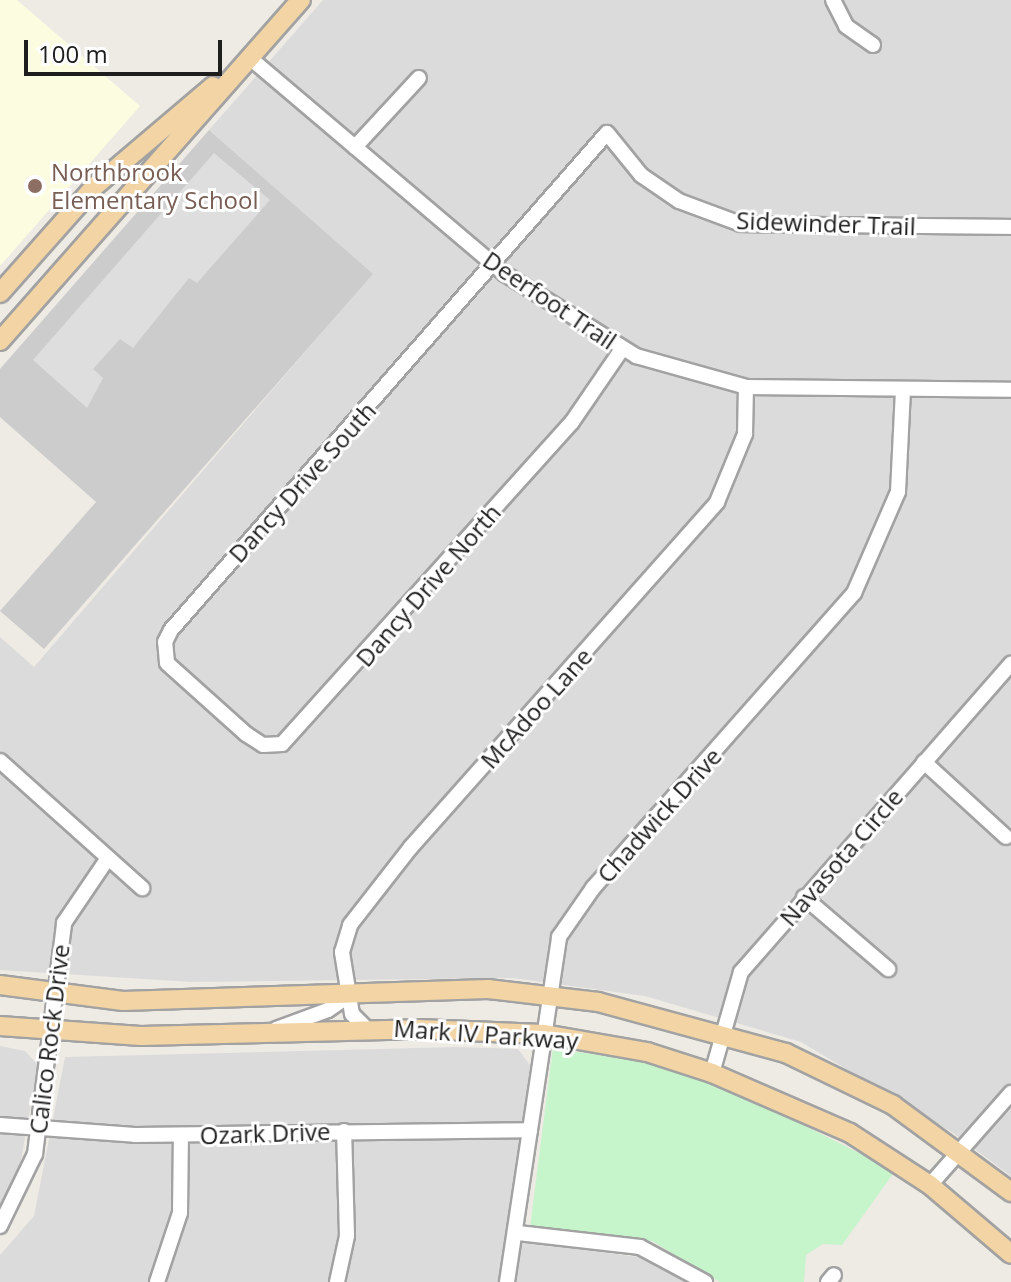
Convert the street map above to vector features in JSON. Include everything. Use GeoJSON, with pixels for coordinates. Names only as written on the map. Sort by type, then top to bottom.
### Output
{"type":"FeatureCollection","features":[{"type":"Feature","properties":{"kind":"main road"},"geometry":{"type":"LineString","coordinates":[[0,341],[301,0]]}},
{"type":"Feature","properties":{"kind":"main road"},"geometry":{"type":"LineString","coordinates":[[0,293],[86,196],[250,58]]}},
{"type":"Feature","properties":{"kind":"main road"},"geometry":{"type":"LineString","coordinates":[[86,196],[110,217]]}},
{"type":"Feature","properties":{"kind":"main road","name":"Mark IV Parkway"},"geometry":{"type":"LineString","coordinates":[[0,985],[55,996],[123,1001],[488,989],[549,996],[724,1033],[786,1053],[893,1105],[1011,1192]]}},
{"type":"Feature","properties":{"kind":"main road","name":"Mark IV Parkway"},"geometry":{"type":"LineString","coordinates":[[0,1026],[48,1032],[272,1031],[365,1027],[544,1034],[647,1052],[712,1073],[850,1133],[930,1185],[1011,1254]]}},
{"type":"Feature","properties":{"kind":"street"},"geometry":{"type":"LineString","coordinates":[[833,0],[846,26],[873,45]]}},
{"type":"Feature","properties":{"kind":"street","name":"Deerfoot Trail"},"geometry":{"type":"LineString","coordinates":[[250,58],[495,265],[622,349],[704,380],[746,387],[1011,390]]}},
{"type":"Feature","properties":{"kind":"street"},"geometry":{"type":"LineString","coordinates":[[355,147],[419,78]]}},
{"type":"Feature","properties":{"kind":"street","name":"Sidewinder Trail"},"geometry":{"type":"LineString","coordinates":[[495,265],[607,133],[641,175],[679,201],[741,224],[1011,227]]}},
{"type":"Feature","properties":{"kind":"street","name":"Dancy Drive South"},"geometry":{"type":"LineString","coordinates":[[207,703],[167,663],[171,630],[495,265]]}},
{"type":"Feature","properties":{"kind":"street","name":"Dancy Drive North"},"geometry":{"type":"LineString","coordinates":[[207,703],[263,745],[282,744],[297,733],[572,422],[622,349]]}},
{"type":"Feature","properties":{"kind":"street","name":"McAdoo Lane"},"geometry":{"type":"LineString","coordinates":[[365,1027],[352,1014],[342,952],[365,901],[717,502],[745,434],[746,387]]}},
{"type":"Feature","properties":{"kind":"street","name":"Chadwick Drive"},"geometry":{"type":"LineString","coordinates":[[507,1282],[518,1233],[549,996],[567,921],[854,593],[870,567],[898,492],[903,391]]}},
{"type":"Feature","properties":{"kind":"street","name":"Navasota Circle"},"geometry":{"type":"LineString","coordinates":[[712,1073],[741,972],[1011,664]]}},
{"type":"Feature","properties":{"kind":"street"},"geometry":{"type":"LineString","coordinates":[[0,761],[142,888]]}},
{"type":"Feature","properties":{"kind":"street"},"geometry":{"type":"LineString","coordinates":[[924,762],[1006,837]]}},
{"type":"Feature","properties":{"kind":"street","name":"Calico Rock Drive"},"geometry":{"type":"LineString","coordinates":[[0,1226],[35,1154],[64,923],[108,858]]}},
{"type":"Feature","properties":{"kind":"street"},"geometry":{"type":"LineString","coordinates":[[804,897],[888,969]]}},
{"type":"Feature","properties":{"kind":"street"},"geometry":{"type":"LineString","coordinates":[[272,1031],[328,1010],[351,994]]}},
{"type":"Feature","properties":{"kind":"street"},"geometry":{"type":"LineString","coordinates":[[930,1185],[1011,1093]]}},
{"type":"Feature","properties":{"kind":"street","name":"Ozark Drive"},"geometry":{"type":"LineString","coordinates":[[0,1125],[38,1130],[181,1135],[530,1130]]}},
{"type":"Feature","properties":{"kind":"street"},"geometry":{"type":"LineString","coordinates":[[337,1282],[347,1236],[344,1131]]}},
{"type":"Feature","properties":{"kind":"street"},"geometry":{"type":"LineString","coordinates":[[157,1282],[180,1213],[181,1135]]}},
{"type":"Feature","properties":{"kind":"street"},"geometry":{"type":"LineString","coordinates":[[518,1233],[640,1247],[705,1282]]}},
{"type":"Feature","properties":{"kind":"shaded area","name":"Northbrook Elementary School"},"geometry":{"type":"Polygon","coordinates":[[[0,0],[17,0],[140,106],[0,266],[0,0]]]}},
{"type":"Feature","properties":{"kind":"shaded area"},"geometry":{"type":"Polygon","coordinates":[[[323,0],[1011,0],[1011,1176],[953,1133],[801,1042],[645,996],[513,978],[192,982],[0,970],[0,637],[34,667],[372,274],[209,130],[323,0]]]}},
{"type":"Feature","properties":{"kind":"shaded area"},"geometry":{"type":"Polygon","coordinates":[[[209,130],[373,274],[44,649],[0,611],[96,502],[0,417],[0,369],[209,130]]]}},
{"type":"Feature","properties":{"kind":"shaded area"},"geometry":{"type":"Polygon","coordinates":[[[214,153],[270,200],[197,283],[189,278],[133,348],[120,339],[93,369],[103,378],[87,408],[33,360],[214,153]]]}},
{"type":"Feature","properties":{"kind":"shaded area"},"geometry":{"type":"Polygon","coordinates":[[[0,1046],[25,1051],[38,1065],[17,1182],[0,1216],[0,1046]]]}},
{"type":"Feature","properties":{"kind":"shaded area"},"geometry":{"type":"Polygon","coordinates":[[[457,1047],[518,1049],[530,1065],[508,1240],[646,1258],[696,1282],[0,1282],[0,1255],[34,1216],[65,1057],[457,1047]]]}},
{"type":"Feature","properties":{"kind":"green space"},"geometry":{"type":"Polygon","coordinates":[[[553,1048],[648,1063],[733,1090],[895,1171],[842,1245],[823,1244],[806,1255],[804,1282],[720,1282],[652,1241],[530,1227],[553,1048]]]}},
{"type":"Feature","properties":{"kind":"place","name":"Northbrook Elementary School"},"geometry":{"type":"Point","coordinates":[35,186]}}]}
